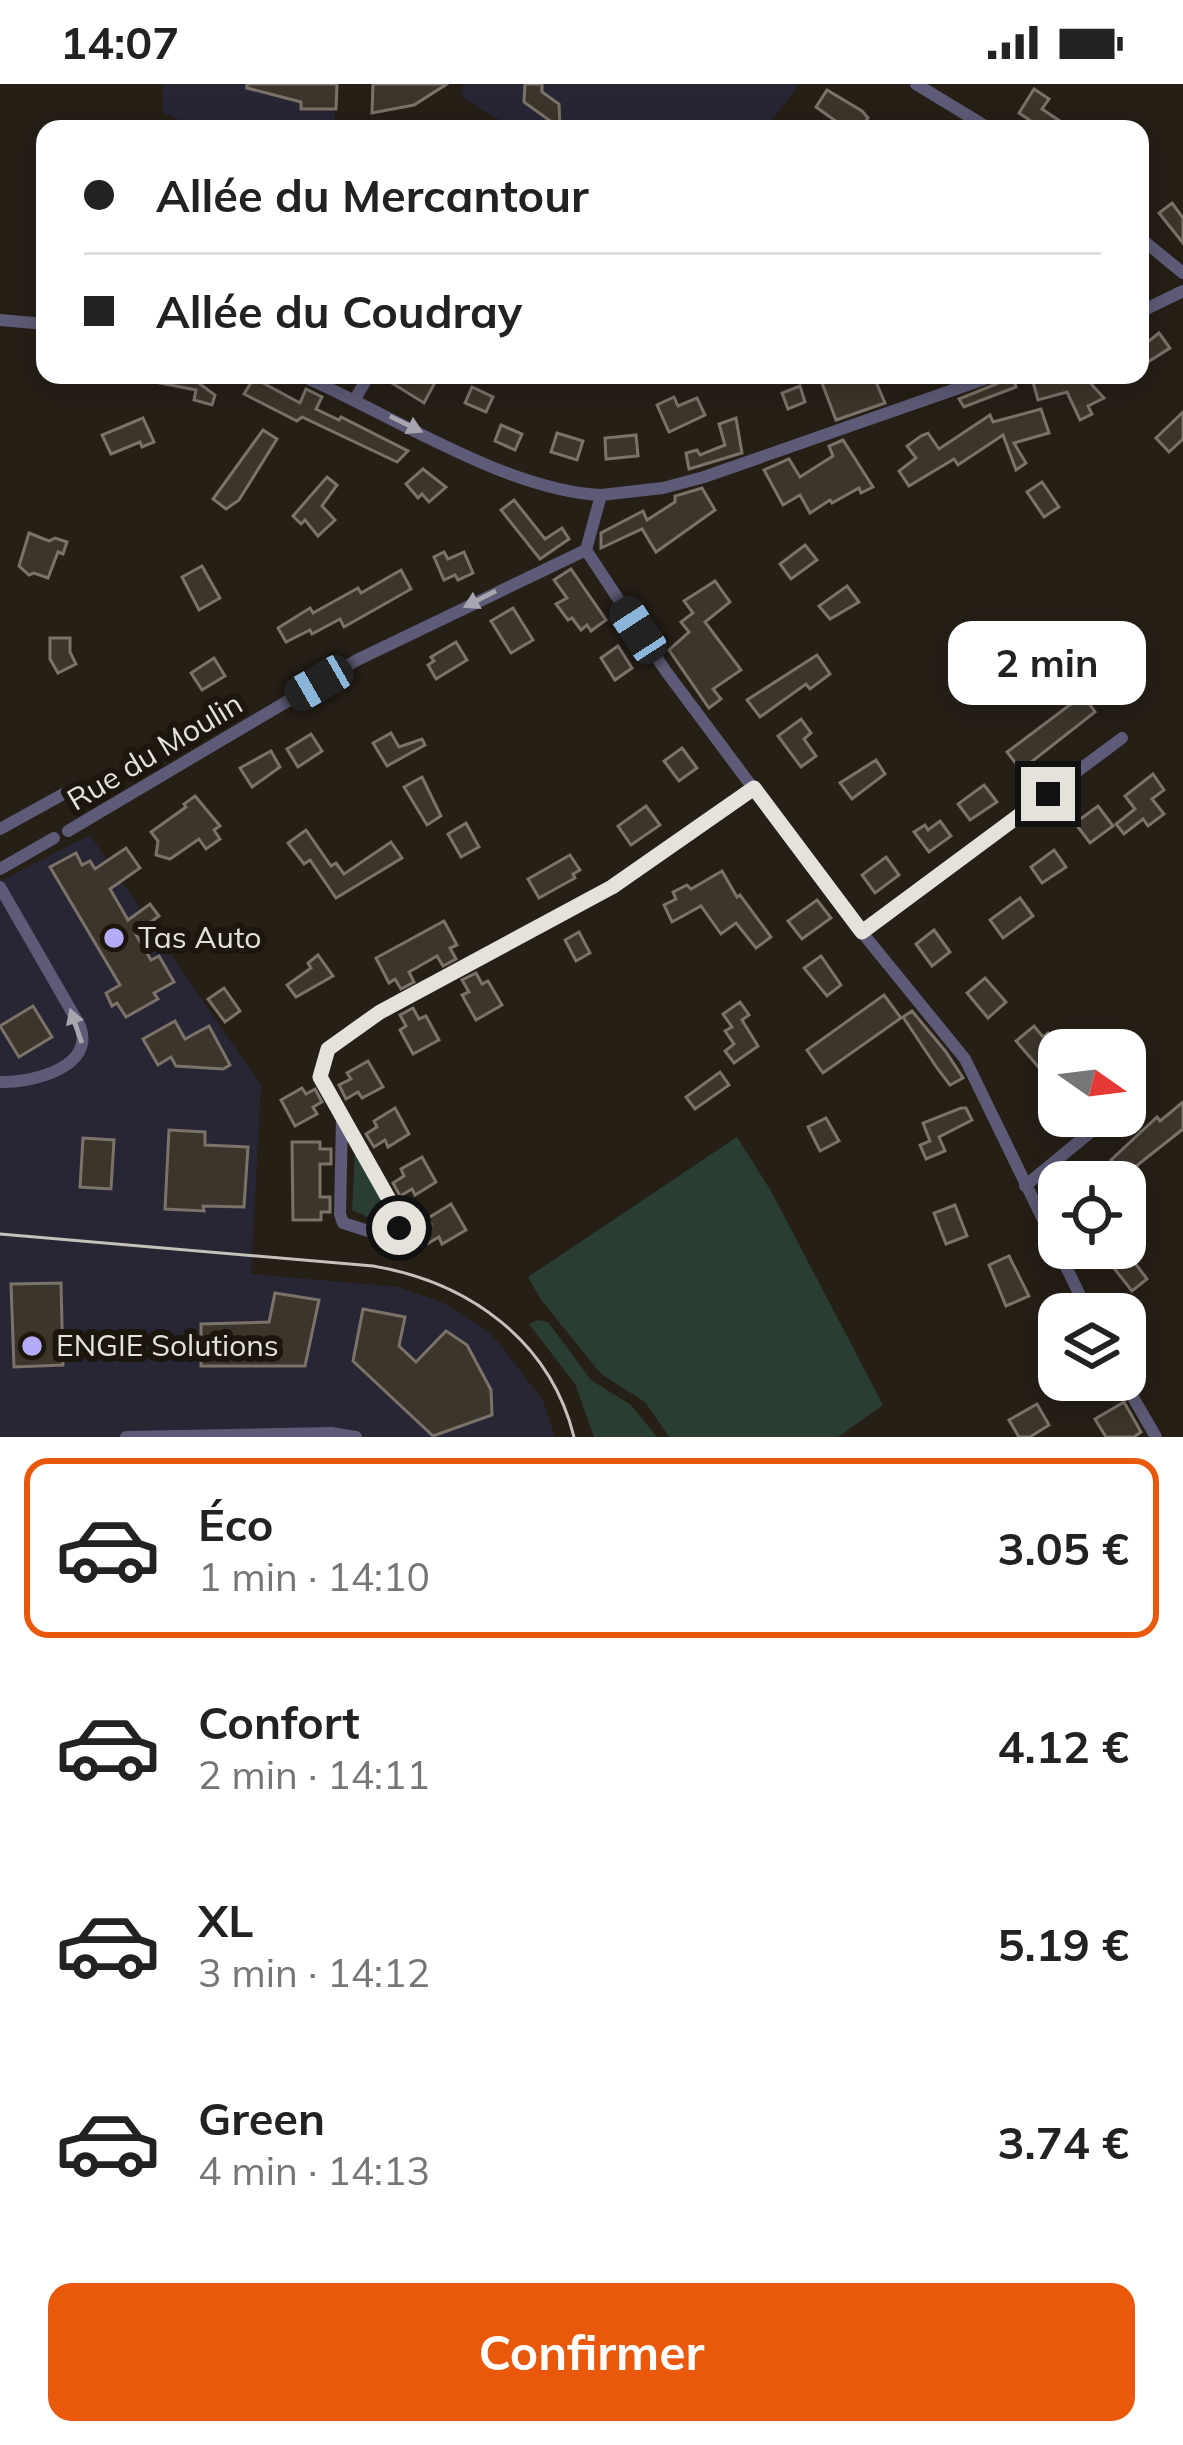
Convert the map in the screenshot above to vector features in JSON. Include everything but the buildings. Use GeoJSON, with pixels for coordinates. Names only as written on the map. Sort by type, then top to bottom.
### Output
{"type":"FeatureCollection","features":[{"type":"Feature","properties":{"kind":"street"},"geometry":{"type":"LineString","coordinates":[[916,84],[975,120]]}},
{"type":"Feature","properties":{"kind":"street"},"geometry":{"type":"LineString","coordinates":[[1149,245],[1183,273]]}},
{"type":"Feature","properties":{"kind":"street"},"geometry":{"type":"LineString","coordinates":[[1149,308],[1183,292]]}},
{"type":"Feature","properties":{"kind":"street"},"geometry":{"type":"LineString","coordinates":[[0,320],[36,323]]}},
{"type":"Feature","properties":{"kind":"street"},"geometry":{"type":"LineString","coordinates":[[321,384],[524,481],[575,494],[601,495],[663,488],[704,477],[970,384]]}},
{"type":"Feature","properties":{"kind":"street"},"geometry":{"type":"LineString","coordinates":[[356,399],[364,384]]}},
{"type":"Feature","properties":{"kind":"street"},"geometry":{"type":"LineString","coordinates":[[601,495],[586,550],[665,670],[862,932],[965,1058],[1078,1293]]}},
{"type":"Feature","properties":{"kind":"street","name":"Rue du Moulin"},"geometry":{"type":"LineString","coordinates":[[68,831],[357,660],[586,550]]}},
{"type":"Feature","properties":{"kind":"street"},"geometry":{"type":"LineString","coordinates":[[862,932],[1122,738]]}},
{"type":"Feature","properties":{"kind":"street"},"geometry":{"type":"LineString","coordinates":[[0,830],[76,787]]}},
{"type":"Feature","properties":{"kind":"street"},"geometry":{"type":"LineString","coordinates":[[342,1118],[340,1214],[344,1223],[392,1234],[400,1219],[320,1077],[328,1049],[386,1009],[612,887],[754,788]]}},
{"type":"Feature","properties":{"kind":"street","name":"Rue du Moulin"},"geometry":{"type":"LineString","coordinates":[[0,869],[55,838]]}},
{"type":"Feature","properties":{"kind":"street"},"geometry":{"type":"LineString","coordinates":[[0,886],[84,1040],[76,1056],[31,1082],[0,1082]]}},
{"type":"Feature","properties":{"kind":"street"},"geometry":{"type":"LineString","coordinates":[[1024,1186],[1084,1137]]}},
{"type":"Feature","properties":{"kind":"street"},"geometry":{"type":"LineString","coordinates":[[1135,1401],[1156,1437]]}},
{"type":"Feature","properties":{"kind":"street"},"geometry":{"type":"LineString","coordinates":[[126,1437],[331,1433],[356,1437]]}},
{"type":"Feature","properties":{"kind":"shaded area"},"geometry":{"type":"Polygon","coordinates":[[[163,84],[335,84],[335,120],[179,120],[162,112],[163,84]]]}},
{"type":"Feature","properties":{"kind":"shaded area"},"geometry":{"type":"Polygon","coordinates":[[[463,84],[799,84],[773,120],[499,120],[462,97],[463,84]]]}},
{"type":"Feature","properties":{"kind":"shaded area"},"geometry":{"type":"Polygon","coordinates":[[[90,835],[261,1086],[251,1274],[399,1287],[446,1304],[490,1332],[543,1400],[555,1437],[0,1437],[0,881],[90,835]]]}},
{"type":"Feature","properties":{"kind":"green space"},"geometry":{"type":"Polygon","coordinates":[[[737,1137],[771,1191],[883,1405],[838,1437],[669,1437],[645,1402],[601,1374],[528,1277],[737,1137]]]}},
{"type":"Feature","properties":{"kind":"green space"},"geometry":{"type":"Polygon","coordinates":[[[355,1151],[388,1212],[385,1220],[352,1210],[355,1151]]]}},
{"type":"Feature","properties":{"kind":"green space"},"geometry":{"type":"Polygon","coordinates":[[[548,1322],[591,1380],[631,1405],[657,1437],[594,1437],[575,1384],[529,1324],[548,1322]]]}},
{"type":"Feature","properties":{"kind":"tram line"},"geometry":{"type":"LineString","coordinates":[[0,1234],[373,1266],[408,1274],[472,1302],[525,1344],[562,1402],[574,1437]]}},
{"type":"Feature","properties":{"kind":"place","name":"Tas Auto"},"geometry":{"type":"Point","coordinates":[114,938]}},
{"type":"Feature","properties":{"kind":"place","name":"ENGIE Solutions"},"geometry":{"type":"Point","coordinates":[32,1346]}},
{"type":"Feature","properties":{"kind":"route"},"geometry":{"type":"LineString","coordinates":[[399,1228],[400,1219],[320,1077],[328,1049],[380,1012],[612,887],[754,788],[862,932],[1048,794]]}}]}
